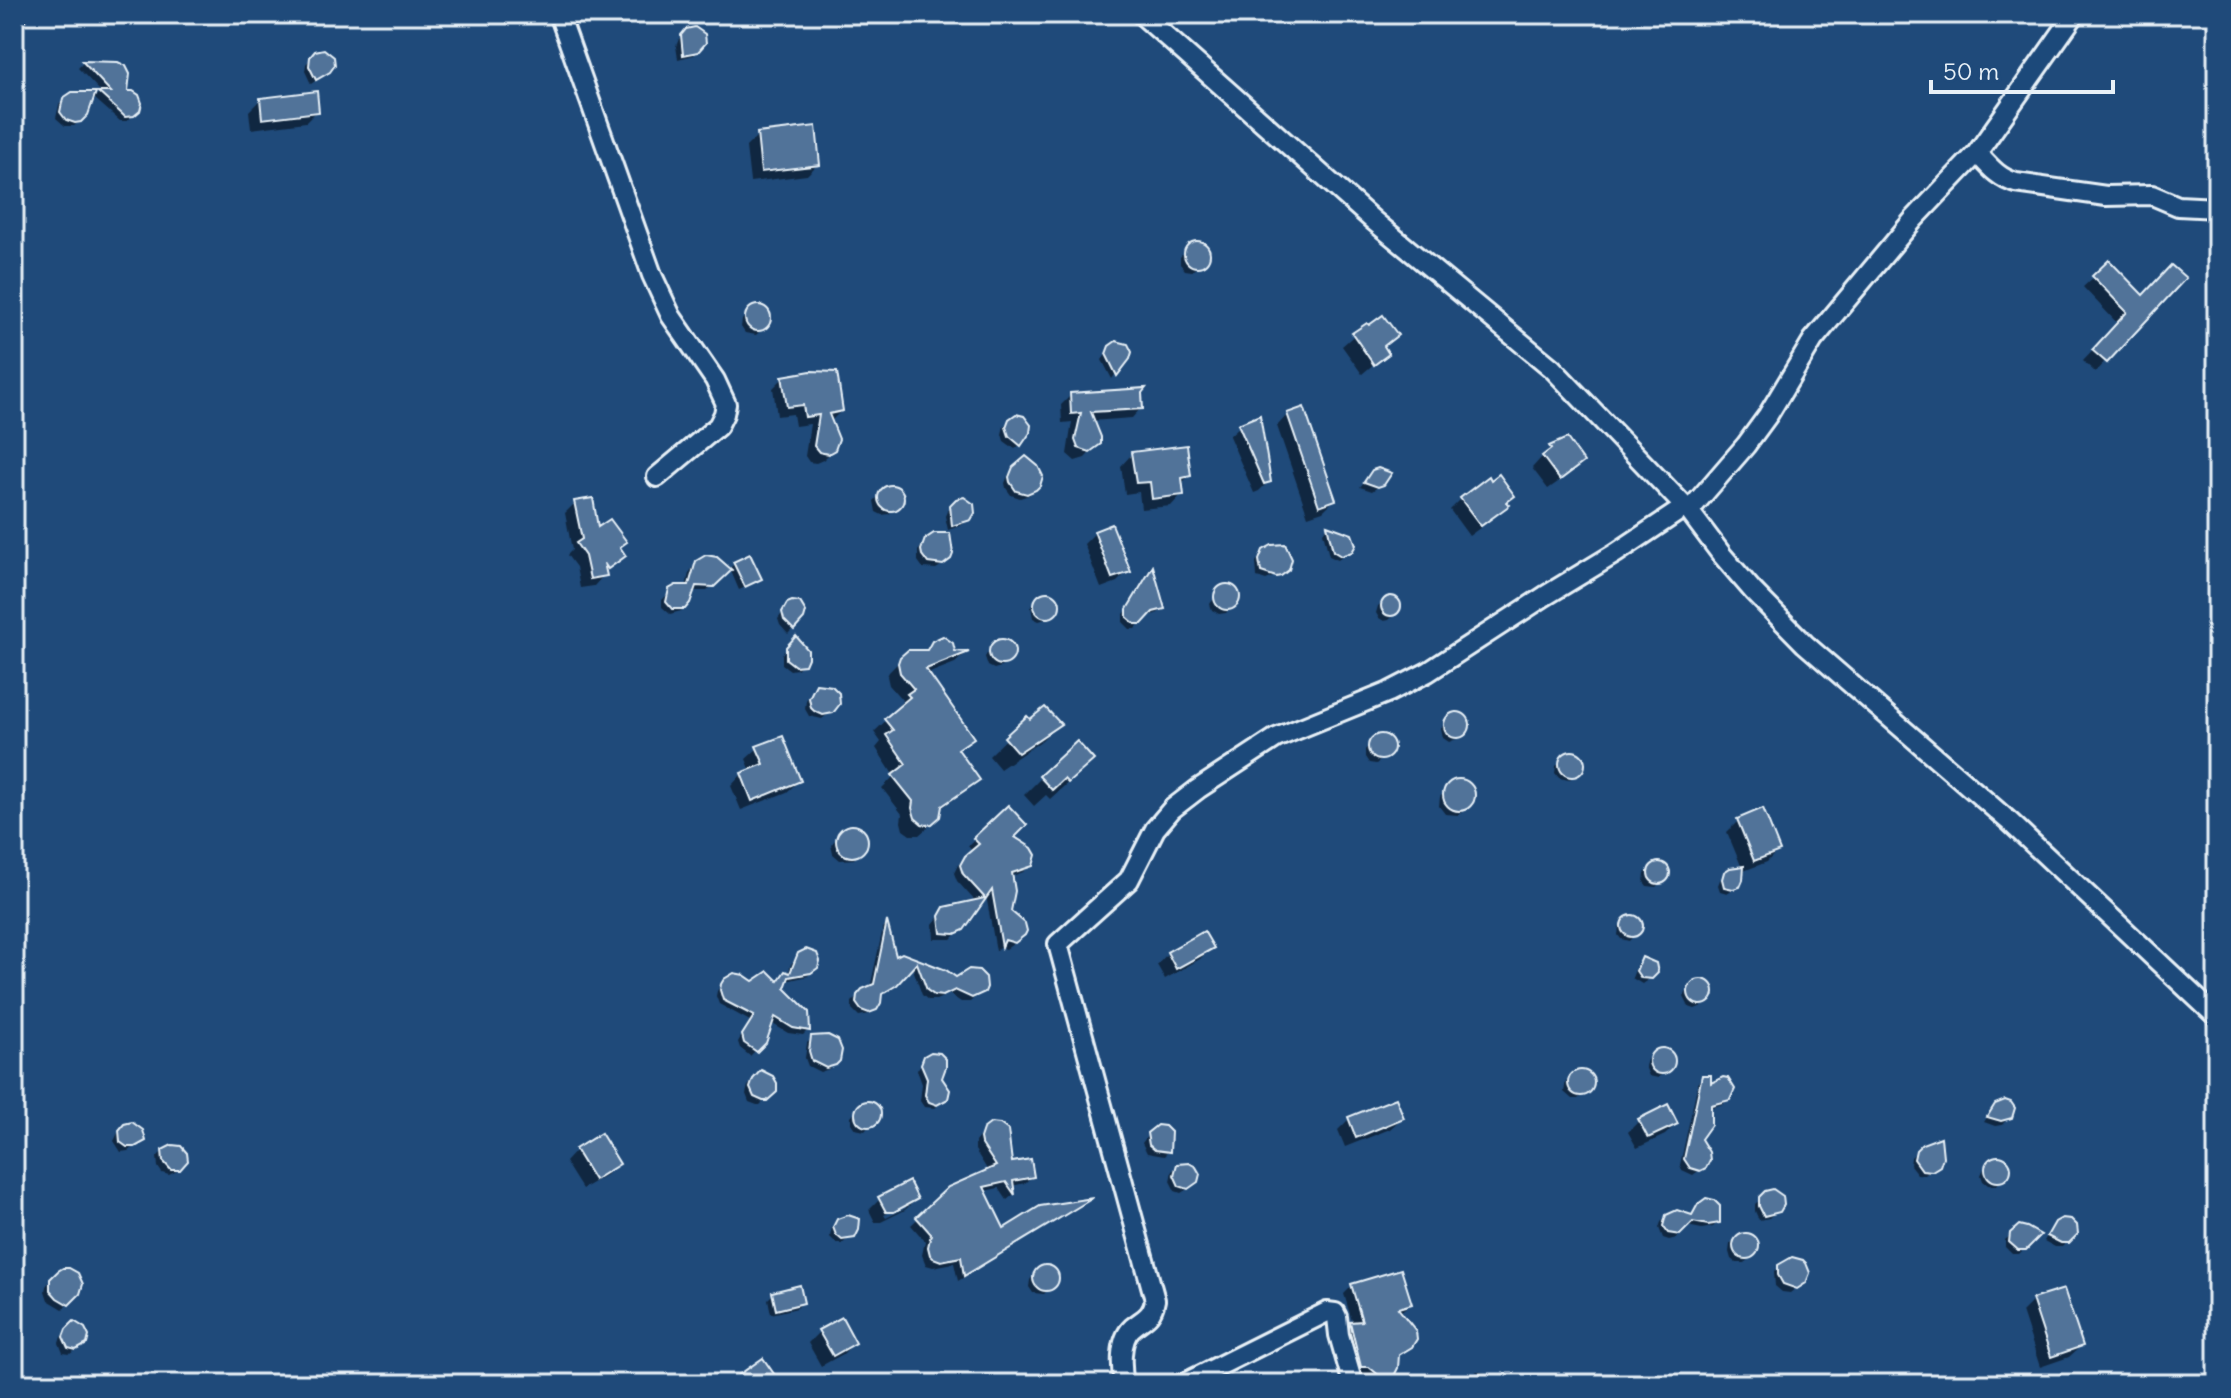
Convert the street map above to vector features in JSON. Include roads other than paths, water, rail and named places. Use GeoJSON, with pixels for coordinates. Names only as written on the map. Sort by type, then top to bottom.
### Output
{"type":"FeatureCollection","features":[{"type":"Feature","properties":{"kind":"street"},"geometry":{"type":"LineString","coordinates":[[559,14],[652,275],[671,316],[715,380],[726,404],[718,426],[657,477]]}},
{"type":"Feature","properties":{"kind":"street"},"geometry":{"type":"LineString","coordinates":[[1141,14],[1374,221],[1552,368],[1687,509],[1742,579],[1805,644],[2010,822],[2217,1017]]}},
{"type":"Feature","properties":{"kind":"street"},"geometry":{"type":"LineString","coordinates":[[1124,1384],[1121,1371],[1127,1335],[1150,1316],[1155,1300],[1058,944],[1129,880],[1155,829],[1172,809],[1198,789],[1276,738],[1389,692],[1428,672],[1687,509],[1746,445],[1768,415],[1813,340],[1914,219],[1977,153],[2075,14]]}},
{"type":"Feature","properties":{"kind":"street"},"geometry":{"type":"LineString","coordinates":[[1977,153],[1995,173],[2016,183],[2106,196],[2152,195],[2178,206],[2217,208]]}},
{"type":"Feature","properties":{"kind":"street"},"geometry":{"type":"LineString","coordinates":[[1183,1384],[1327,1312],[1335,1313],[1337,1317],[1353,1384]]}}]}
